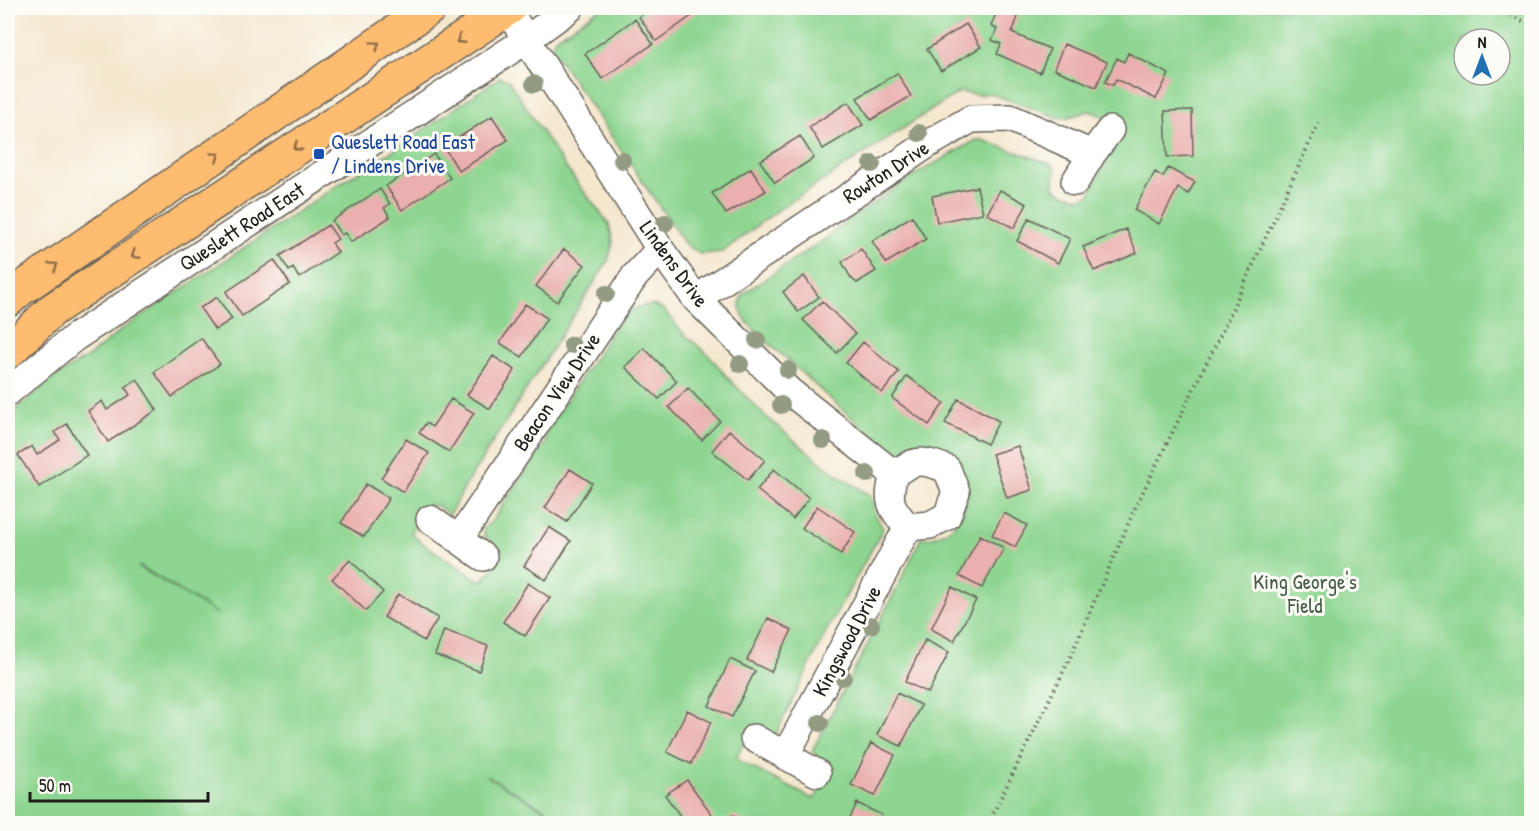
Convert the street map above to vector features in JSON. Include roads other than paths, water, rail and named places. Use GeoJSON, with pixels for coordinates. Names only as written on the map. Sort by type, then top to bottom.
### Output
{"type":"FeatureCollection","features":[{"type":"Feature","properties":{"kind":"highway"},"geometry":{"type":"LineString","coordinates":[[8,300],[430,8]]}},
{"type":"Feature","properties":{"kind":"highway","name":"Queslett Road East"},"geometry":{"type":"LineString","coordinates":[[8,352],[52,310],[507,8]]}},
{"type":"Feature","properties":{"kind":"street","name":"Lindens Drive"},"geometry":{"type":"LineString","coordinates":[[507,8],[660,249],[696,299],[789,391],[894,474]]}},
{"type":"Feature","properties":{"kind":"street","name":"Queslett Road East"},"geometry":{"type":"LineString","coordinates":[[8,392],[74,338],[526,40],[570,8]]}},
{"type":"Feature","properties":{"kind":"street","name":"Rowton Drive"},"geometry":{"type":"LineString","coordinates":[[696,299],[928,144],[971,119],[1010,118],[1092,154]]}},
{"type":"Feature","properties":{"kind":"street"},"geometry":{"type":"LineString","coordinates":[[1075,182],[1110,130]]}},
{"type":"Feature","properties":{"kind":"street","name":"Beacon View Drive"},"geometry":{"type":"LineString","coordinates":[[459,539],[635,276],[660,249]]}},
{"type":"Feature","properties":{"kind":"street"},"geometry":{"type":"LineString","coordinates":[[923,460],[947,469],[956,492],[947,516],[930,525],[908,527],[895,513],[889,496],[894,474],[906,465],[923,460]]}},
{"type":"Feature","properties":{"kind":"street"},"geometry":{"type":"LineString","coordinates":[[430,519],[483,557]]}},
{"type":"Feature","properties":{"kind":"street","name":"Kingswood Drive"},"geometry":{"type":"LineString","coordinates":[[785,756],[908,527]]}},
{"type":"Feature","properties":{"kind":"street"},"geometry":{"type":"LineString","coordinates":[[754,738],[817,773]]}},
{"type":"Feature","properties":{"kind":"place","name":"Queslett Road East / Lindens Drive"},"geometry":{"type":"Point","coordinates":[319,154]}},
{"type":"Feature","properties":{"kind":"park label","name":"King George's Field"},"geometry":{"type":"Point","coordinates":[1305,594]}}]}
